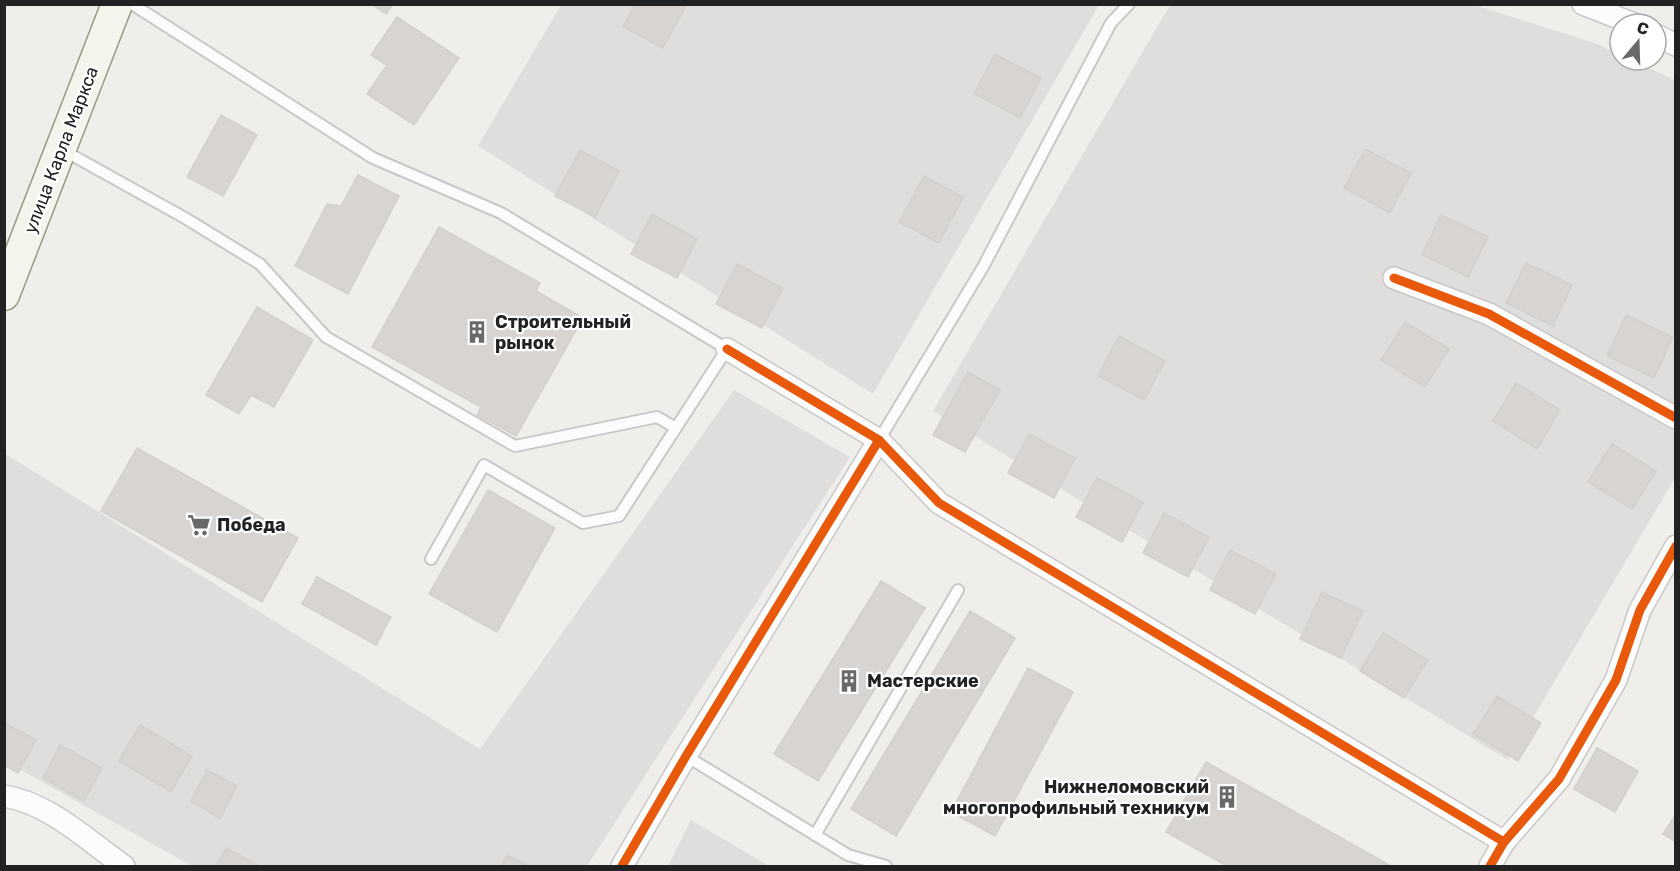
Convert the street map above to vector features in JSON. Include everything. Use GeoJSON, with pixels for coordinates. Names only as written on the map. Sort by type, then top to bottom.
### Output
{"type":"FeatureCollection","features":[{"type":"Feature","properties":{"kind":"street","name":"улица Карла Маркса"},"geometry":{"type":"LineString","coordinates":[[4,295],[11,259],[61,149],[117,4]]}},
{"type":"Feature","properties":{"kind":"street"},"geometry":{"type":"LineString","coordinates":[[1583,4],[1613,12]]}},
{"type":"Feature","properties":{"kind":"street"},"geometry":{"type":"LineString","coordinates":[[1394,278],[1489,314],[1676,418]]}},
{"type":"Feature","properties":{"kind":"street"},"geometry":{"type":"LineString","coordinates":[[727,349],[879,440],[939,504],[1504,842]]}},
{"type":"Feature","properties":{"kind":"street"},"geometry":{"type":"LineString","coordinates":[[622,867],[686,756],[879,440]]}},
{"type":"Feature","properties":{"kind":"street"},"geometry":{"type":"LineString","coordinates":[[1490,867],[1504,842],[1559,779],[1616,680],[1640,610],[1676,546]]}},
{"type":"Feature","properties":{"kind":"street"},"geometry":{"type":"LineString","coordinates":[[4,796],[25,799],[43,809],[124,867]]}},
{"type":"Feature","properties":{"kind":"lane"},"geometry":{"type":"LineString","coordinates":[[132,4],[373,158],[501,213],[727,349],[618,516],[583,522],[484,465],[431,559]]}},
{"type":"Feature","properties":{"kind":"lane"},"geometry":{"type":"LineString","coordinates":[[879,440],[983,267],[1111,22],[1129,4]]}},
{"type":"Feature","properties":{"kind":"lane"},"geometry":{"type":"LineString","coordinates":[[61,149],[184,218],[260,264],[326,337],[515,446],[657,417],[676,428]]}},
{"type":"Feature","properties":{"kind":"lane"},"geometry":{"type":"LineString","coordinates":[[815,835],[958,590]]}},
{"type":"Feature","properties":{"kind":"lane"},"geometry":{"type":"LineString","coordinates":[[686,756],[848,855],[886,867]]}},
{"type":"Feature","properties":{"kind":"shaded area"},"geometry":{"type":"Polygon","coordinates":[[[561,5],[1099,5],[873,394],[478,146],[561,5]]]}},
{"type":"Feature","properties":{"kind":"shaded area"},"geometry":{"type":"Polygon","coordinates":[[[1170,5],[1474,5],[1595,43],[1608,49],[1608,72],[1657,72],[1675,80],[1675,478],[1508,760],[933,411],[1170,5]]]}},
{"type":"Feature","properties":{"kind":"shaded area"},"geometry":{"type":"Polygon","coordinates":[[[734,390],[850,457],[587,866],[192,866],[5,761],[4,453],[480,749],[734,390]]]}},
{"type":"Feature","properties":{"kind":"shaded area"},"geometry":{"type":"Polygon","coordinates":[[[691,820],[769,866],[668,866],[691,820]]]}},
{"type":"Feature","properties":{"kind":"building"},"geometry":{"type":"Polygon","coordinates":[[[371,4],[393,4],[386,14],[371,4]]]}},
{"type":"Feature","properties":{"kind":"building"},"geometry":{"type":"Polygon","coordinates":[[[635,4],[687,4],[663,48],[623,27],[635,4]]]}},
{"type":"Feature","properties":{"kind":"building"},"geometry":{"type":"Polygon","coordinates":[[[397,17],[459,58],[414,125],[367,94],[387,65],[371,55],[397,17]]]}},
{"type":"Feature","properties":{"kind":"building"},"geometry":{"type":"Polygon","coordinates":[[[995,54],[1041,78],[1020,118],[974,94],[995,54]]]}},
{"type":"Feature","properties":{"kind":"building"},"geometry":{"type":"Polygon","coordinates":[[[221,115],[257,135],[223,196],[187,177],[221,115]]]}},
{"type":"Feature","properties":{"kind":"building"},"geometry":{"type":"Polygon","coordinates":[[[1365,149],[1411,173],[1390,213],[1344,188],[1365,149]]]}},
{"type":"Feature","properties":{"kind":"building"},"geometry":{"type":"Polygon","coordinates":[[[580,150],[619,171],[595,217],[555,196],[580,150]]]}},
{"type":"Feature","properties":{"kind":"building"},"geometry":{"type":"Polygon","coordinates":[[[358,175],[399,196],[348,294],[295,266],[327,204],[341,206],[358,175]]]}},
{"type":"Feature","properties":{"kind":"building"},"geometry":{"type":"Polygon","coordinates":[[[924,176],[963,197],[939,243],[899,222],[924,176]]]}},
{"type":"Feature","properties":{"kind":"building"},"geometry":{"type":"Polygon","coordinates":[[[652,214],[697,239],[677,278],[631,254],[652,214]]]}},
{"type":"Feature","properties":{"kind":"building"},"geometry":{"type":"Polygon","coordinates":[[[1441,215],[1488,237],[1468,277],[1422,255],[1441,215]]]}},
{"type":"Feature","properties":{"kind":"building","name":"Строительный рынок"},"geometry":{"type":"Polygon","coordinates":[[[439,227],[540,283],[536,291],[583,318],[516,436],[477,415],[481,407],[372,347],[439,227]]]}},
{"type":"Feature","properties":{"kind":"building"},"geometry":{"type":"Polygon","coordinates":[[[1526,263],[1572,285],[1553,326],[1506,303],[1526,263]]]}},
{"type":"Feature","properties":{"kind":"building"},"geometry":{"type":"Polygon","coordinates":[[[737,264],[783,288],[762,328],[716,304],[737,264]]]}},
{"type":"Feature","properties":{"kind":"building"},"geometry":{"type":"Polygon","coordinates":[[[257,307],[313,340],[274,407],[251,395],[239,414],[206,395],[257,307]]]}},
{"type":"Feature","properties":{"kind":"building"},"geometry":{"type":"Polygon","coordinates":[[[1626,315],[1673,337],[1654,378],[1607,356],[1626,315]]]}},
{"type":"Feature","properties":{"kind":"building"},"geometry":{"type":"Polygon","coordinates":[[[1405,322],[1449,349],[1425,387],[1381,360],[1405,322]]]}},
{"type":"Feature","properties":{"kind":"building"},"geometry":{"type":"Polygon","coordinates":[[[1119,336],[1165,361],[1144,400],[1098,376],[1119,336]]]}},
{"type":"Feature","properties":{"kind":"building"},"geometry":{"type":"Polygon","coordinates":[[[968,372],[1000,390],[965,452],[933,435],[968,372]]]}},
{"type":"Feature","properties":{"kind":"building"},"geometry":{"type":"Polygon","coordinates":[[[1516,383],[1560,410],[1537,449],[1493,421],[1516,383]]]}},
{"type":"Feature","properties":{"kind":"building"},"geometry":{"type":"Polygon","coordinates":[[[1029,434],[1075,458],[1054,498],[1008,473],[1029,434]]]}},
{"type":"Feature","properties":{"kind":"building"},"geometry":{"type":"Polygon","coordinates":[[[1612,444],[1656,471],[1632,509],[1588,482],[1612,444]]]}},
{"type":"Feature","properties":{"kind":"building","name":"Победа"},"geometry":{"type":"Polygon","coordinates":[[[137,448],[298,538],[262,602],[101,511],[137,448]]]}},
{"type":"Feature","properties":{"kind":"building"},"geometry":{"type":"Polygon","coordinates":[[[1097,478],[1143,502],[1122,542],[1076,517],[1097,478]]]}},
{"type":"Feature","properties":{"kind":"building"},"geometry":{"type":"Polygon","coordinates":[[[488,490],[555,528],[497,632],[429,594],[488,490]]]}},
{"type":"Feature","properties":{"kind":"building"},"geometry":{"type":"Polygon","coordinates":[[[1164,513],[1209,537],[1188,577],[1143,553],[1164,513]]]}},
{"type":"Feature","properties":{"kind":"building"},"geometry":{"type":"Polygon","coordinates":[[[1230,550],[1276,574],[1255,614],[1210,590],[1230,550]]]}},
{"type":"Feature","properties":{"kind":"building"},"geometry":{"type":"Polygon","coordinates":[[[317,577],[391,617],[376,645],[302,604],[317,577]]]}},
{"type":"Feature","properties":{"kind":"building","name":"Мастерские"},"geometry":{"type":"Polygon","coordinates":[[[881,581],[925,608],[818,781],[774,754],[881,581]]]}},
{"type":"Feature","properties":{"kind":"building"},"geometry":{"type":"Polygon","coordinates":[[[1322,592],[1363,611],[1341,658],[1300,639],[1322,592]]]}},
{"type":"Feature","properties":{"kind":"building"},"geometry":{"type":"Polygon","coordinates":[[[970,611],[1015,638],[896,836],[851,809],[970,611]]]}},
{"type":"Feature","properties":{"kind":"building"},"geometry":{"type":"Polygon","coordinates":[[[1383,633],[1428,660],[1404,698],[1360,671],[1383,633]]]}},
{"type":"Feature","properties":{"kind":"building"},"geometry":{"type":"Polygon","coordinates":[[[1028,668],[1073,692],[995,836],[951,812],[1028,668]]]}},
{"type":"Feature","properties":{"kind":"building"},"geometry":{"type":"Polygon","coordinates":[[[1497,696],[1541,723],[1518,761],[1473,734],[1497,696]]]}},
{"type":"Feature","properties":{"kind":"building"},"geometry":{"type":"Polygon","coordinates":[[[5,723],[36,740],[18,773],[4,765],[5,723]]]}},
{"type":"Feature","properties":{"kind":"building"},"geometry":{"type":"Polygon","coordinates":[[[140,725],[192,756],[171,792],[119,761],[140,725]]]}},
{"type":"Feature","properties":{"kind":"building"},"geometry":{"type":"Polygon","coordinates":[[[60,745],[102,768],[84,801],[43,778],[60,745]]]}},
{"type":"Feature","properties":{"kind":"building"},"geometry":{"type":"Polygon","coordinates":[[[1597,748],[1638,771],[1615,812],[1574,789],[1597,748]]]}},
{"type":"Feature","properties":{"kind":"building","name":"Нижнеломовский многопрофильный техникум"},"geometry":{"type":"Polygon","coordinates":[[[1206,762],[1391,866],[1227,866],[1166,832],[1206,762]]]}},
{"type":"Feature","properties":{"kind":"building"},"geometry":{"type":"Polygon","coordinates":[[[207,770],[237,786],[220,819],[191,801],[207,770]]]}},
{"type":"Feature","properties":{"kind":"building"},"geometry":{"type":"Polygon","coordinates":[[[1676,814],[1676,842],[1663,834],[1676,814]]]}},
{"type":"Feature","properties":{"kind":"building"},"geometry":{"type":"Polygon","coordinates":[[[226,848],[257,865],[216,866],[226,848]]]}},
{"type":"Feature","properties":{"kind":"building"},"geometry":{"type":"Polygon","coordinates":[[[507,855],[528,866],[501,866],[507,855]]]}},
{"type":"Feature","properties":{"kind":"cycle path"},"geometry":{"type":"LineString","coordinates":[[1394,278],[1489,314],[1676,418]]}},
{"type":"Feature","properties":{"kind":"cycle path"},"geometry":{"type":"LineString","coordinates":[[727,349],[879,440],[939,503],[1504,842]]}},
{"type":"Feature","properties":{"kind":"cycle path"},"geometry":{"type":"LineString","coordinates":[[622,866],[686,756],[879,440]]}},
{"type":"Feature","properties":{"kind":"cycle path"},"geometry":{"type":"LineString","coordinates":[[1490,866],[1504,842],[1559,779],[1616,680],[1640,610],[1676,546]]}},
{"type":"Feature","properties":{"kind":"place","name":"Строительный рынок"},"geometry":{"type":"Point","coordinates":[477,332]}},
{"type":"Feature","properties":{"kind":"place","name":"Победа"},"geometry":{"type":"Point","coordinates":[199,525]}},
{"type":"Feature","properties":{"kind":"place","name":"Мастерские"},"geometry":{"type":"Point","coordinates":[849,681]}},
{"type":"Feature","properties":{"kind":"place","name":"Нижнеломовский многопрофильный техникум"},"geometry":{"type":"Point","coordinates":[1227,797]}}]}
